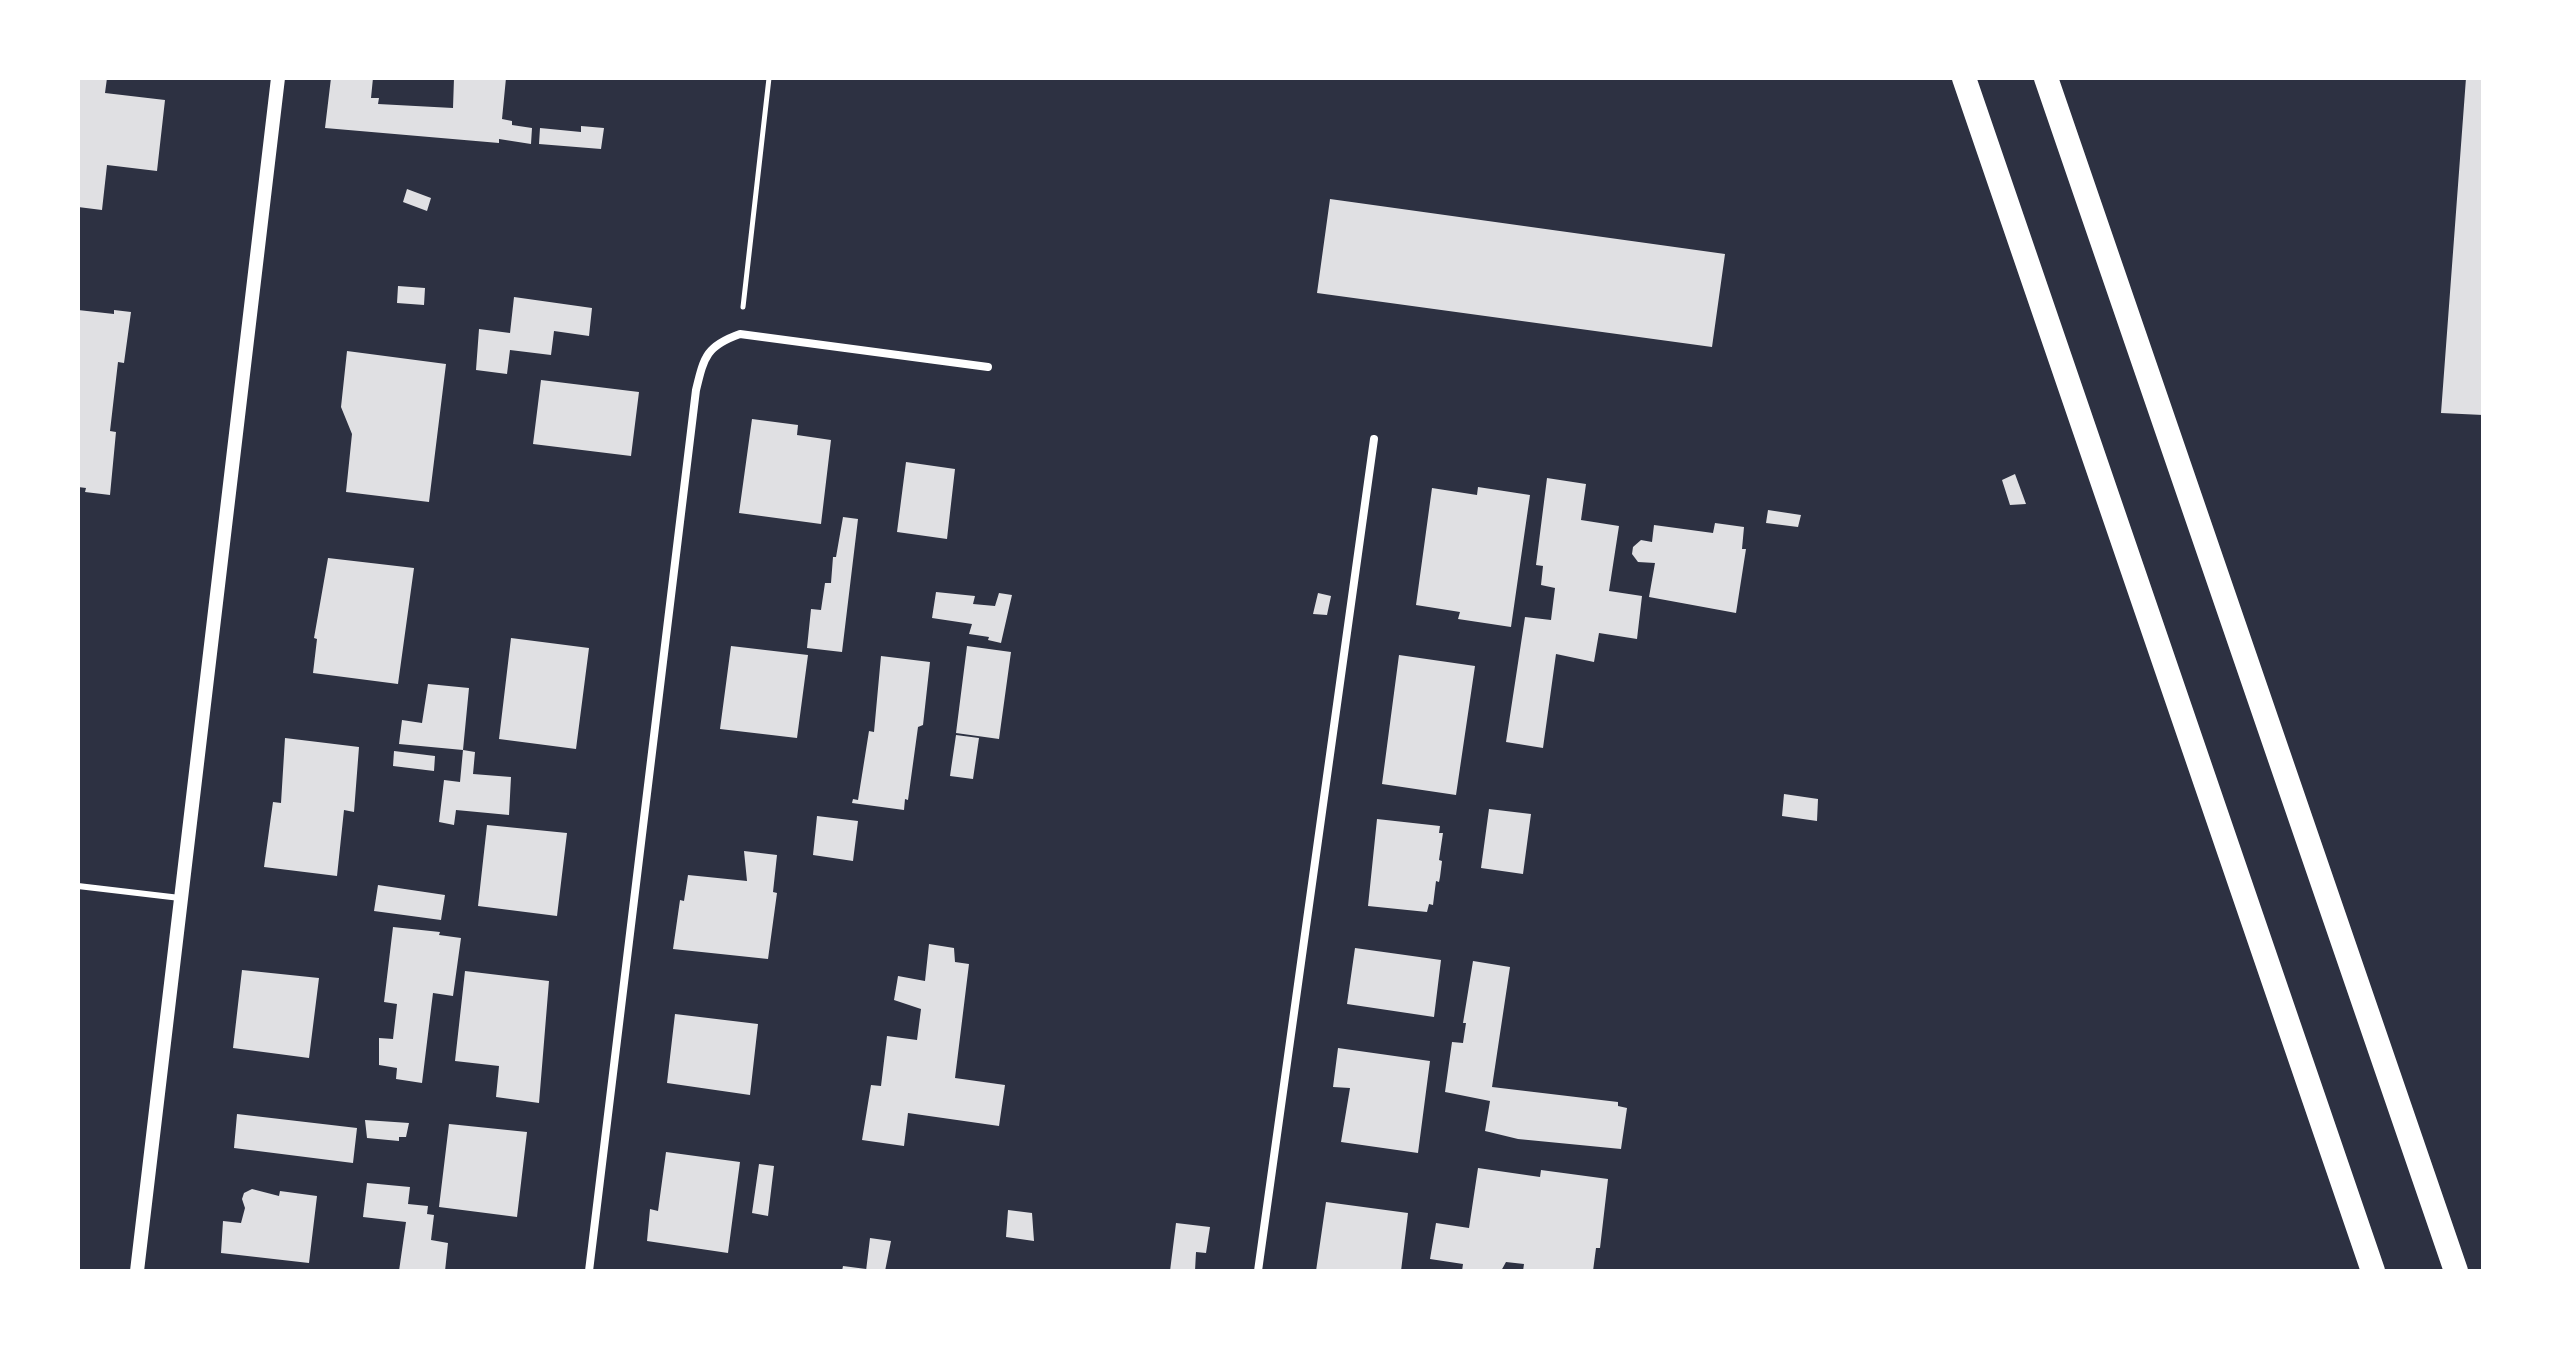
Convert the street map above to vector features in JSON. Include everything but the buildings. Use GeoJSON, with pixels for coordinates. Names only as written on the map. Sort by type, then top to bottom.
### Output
{"type":"FeatureCollection","features":[{"type":"Feature","properties":{"kind":"highway"},"geometry":{"type":"LineString","coordinates":[[1964,78],[2373,1271]]}},
{"type":"Feature","properties":{"kind":"highway"},"geometry":{"type":"LineString","coordinates":[[2046,78],[2456,1271]]}},
{"type":"Feature","properties":{"kind":"street"},"geometry":{"type":"LineString","coordinates":[[137,1271],[278,78]]}},
{"type":"Feature","properties":{"kind":"street"},"geometry":{"type":"LineString","coordinates":[[589,1271],[696,390],[703,363],[717,342],[740,334],[988,367]]}},
{"type":"Feature","properties":{"kind":"street"},"geometry":{"type":"LineString","coordinates":[[1258,1271],[1374,439]]}},
{"type":"Feature","properties":{"kind":"lane"},"geometry":{"type":"LineString","coordinates":[[78,886],[180,898]]}},
{"type":"Feature","properties":{"kind":"path"},"geometry":{"type":"LineString","coordinates":[[740,334],[769,78]]}}]}
